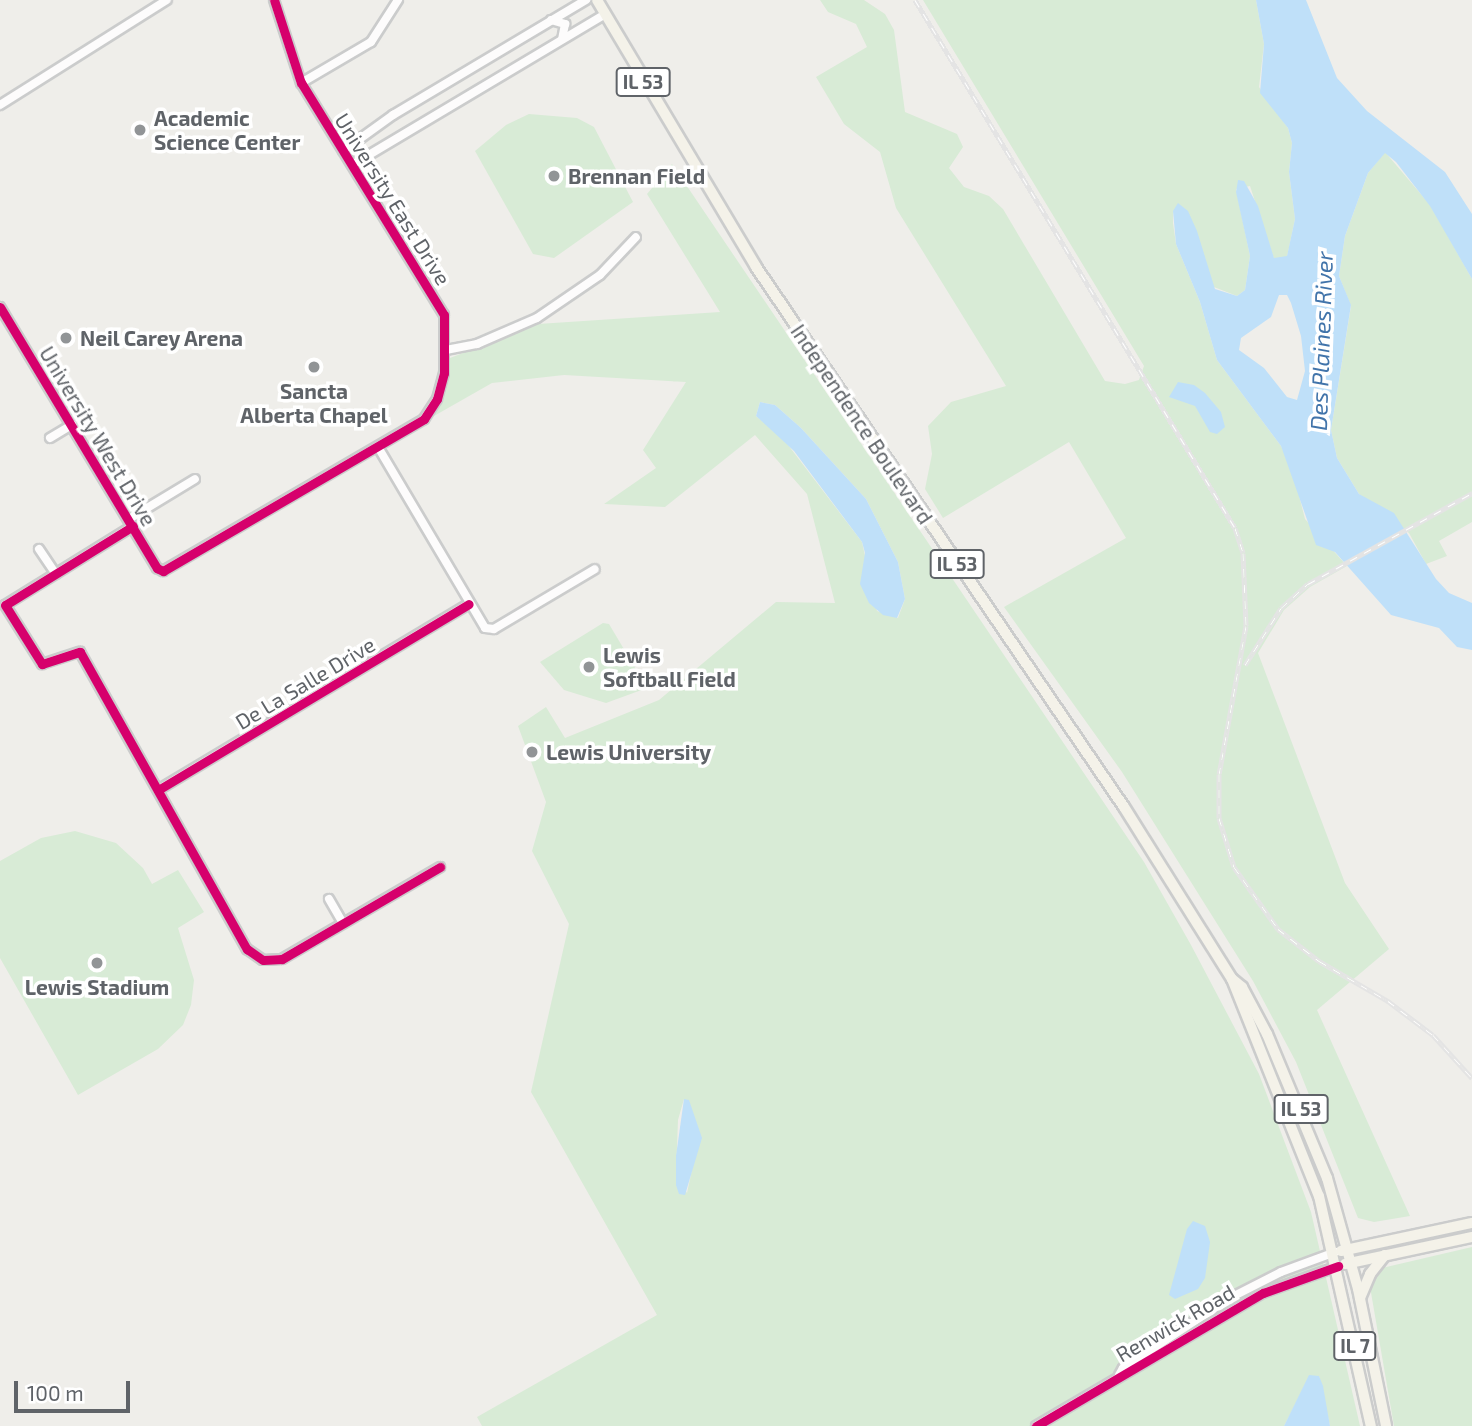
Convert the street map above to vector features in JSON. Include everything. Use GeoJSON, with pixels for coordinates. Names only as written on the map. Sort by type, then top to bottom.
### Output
{"type":"FeatureCollection","features":[{"type":"Feature","properties":{"kind":"main road","name":"Independence Boulevard"},"geometry":{"type":"LineString","coordinates":[[597,0],[756,267],[1124,807],[1232,979],[1249,999],[1297,1098],[1351,1262]]}},
{"type":"Feature","properties":{"kind":"main road","name":"Independence Boulevard"},"geometry":{"type":"LineString","coordinates":[[1232,979],[1302,1148],[1338,1266]]}},
{"type":"Feature","properties":{"kind":"main road"},"geometry":{"type":"LineString","coordinates":[[1335,1252],[1472,1223]]}},
{"type":"Feature","properties":{"kind":"main road","name":"Renwick Road"},"geometry":{"type":"LineString","coordinates":[[1338,1266],[1472,1237]]}},
{"type":"Feature","properties":{"kind":"main road"},"geometry":{"type":"LineString","coordinates":[[1360,1300],[1370,1274],[1385,1255]]}},
{"type":"Feature","properties":{"kind":"main road","name":"IL 7"},"geometry":{"type":"LineString","coordinates":[[1351,1262],[1386,1426]]}},
{"type":"Feature","properties":{"kind":"main road","name":"IL 7"},"geometry":{"type":"LineString","coordinates":[[1338,1266],[1371,1426]]}},
{"type":"Feature","properties":{"kind":"street"},"geometry":{"type":"LineString","coordinates":[[0,105],[167,0]]}},
{"type":"Feature","properties":{"kind":"street","name":"University East Drive"},"geometry":{"type":"LineString","coordinates":[[274,0],[301,83],[444,316],[446,350],[437,399],[424,419],[378,447]]}},
{"type":"Feature","properties":{"kind":"street"},"geometry":{"type":"LineString","coordinates":[[301,83],[370,43],[398,0]]}},
{"type":"Feature","properties":{"kind":"street"},"geometry":{"type":"LineString","coordinates":[[343,151],[393,115],[586,0]]}},
{"type":"Feature","properties":{"kind":"street"},"geometry":{"type":"LineString","coordinates":[[352,165],[605,14]]}},
{"type":"Feature","properties":{"kind":"street"},"geometry":{"type":"LineString","coordinates":[[548,21],[565,24],[566,32],[560,42]]}},
{"type":"Feature","properties":{"kind":"street"},"geometry":{"type":"LineString","coordinates":[[446,350],[477,344],[537,318],[600,275],[636,237]]}},
{"type":"Feature","properties":{"kind":"street","name":"University West Drive"},"geometry":{"type":"LineString","coordinates":[[0,307],[157,568],[173,569],[378,447]]}},
{"type":"Feature","properties":{"kind":"street"},"geometry":{"type":"LineString","coordinates":[[50,438],[72,425]]}},
{"type":"Feature","properties":{"kind":"street"},"geometry":{"type":"LineString","coordinates":[[378,447],[485,628],[494,629],[595,569]]}},
{"type":"Feature","properties":{"kind":"street"},"geometry":{"type":"LineString","coordinates":[[195,479],[56,574],[5,605],[42,664],[80,652],[247,949],[263,960],[282,958],[440,867]]}},
{"type":"Feature","properties":{"kind":"street"},"geometry":{"type":"LineString","coordinates":[[39,549],[56,574]]}},
{"type":"Feature","properties":{"kind":"street","name":"De La Salle Drive"},"geometry":{"type":"LineString","coordinates":[[158,790],[469,604]]}},
{"type":"Feature","properties":{"kind":"street"},"geometry":{"type":"LineString","coordinates":[[329,900],[343,923]]}},
{"type":"Feature","properties":{"kind":"street","name":"Renwick Road"},"geometry":{"type":"LineString","coordinates":[[1119,1375],[1123,1368],[1228,1299],[1281,1272],[1335,1252]]}},
{"type":"Feature","properties":{"kind":"street","name":"Renwick Road"},"geometry":{"type":"LineString","coordinates":[[1036,1426],[1263,1293],[1338,1266]]}},
{"type":"Feature","properties":{"kind":"green space"},"geometry":{"type":"Polygon","coordinates":[[[820,0],[864,0],[885,14],[894,30],[905,112],[957,134],[963,147],[949,168],[964,187],[989,196],[1003,209],[1105,381],[1125,384],[1139,380],[1144,366],[923,0],[1256,0],[1264,44],[1259,87],[1288,128],[1292,143],[1289,172],[1295,219],[1287,257],[1274,259],[1250,186],[1236,189],[1250,256],[1245,290],[1237,296],[1214,287],[1173,211],[1173,223],[1176,244],[1200,302],[1217,360],[1281,446],[1292,468],[1305,519],[1347,566],[1310,587],[1284,610],[1258,653],[1345,883],[1389,949],[1317,1010],[1410,1216],[1374,1222],[1358,1218],[1296,1062],[1253,981],[1122,772],[1004,607],[1126,538],[1069,442],[943,518],[925,489],[932,454],[928,426],[951,402],[1006,386],[896,208],[880,152],[844,124],[816,77],[867,47],[856,24],[828,12],[820,0]]]}},
{"type":"Feature","properties":{"kind":"green space","name":"Brennan Field"},"geometry":{"type":"Polygon","coordinates":[[[529,114],[577,118],[594,127],[633,202],[554,258],[533,254],[475,151],[506,125],[529,114]]]}},
{"type":"Feature","properties":{"kind":"green space"},"geometry":{"type":"Polygon","coordinates":[[[1385,152],[1431,206],[1472,279],[1472,522],[1439,541],[1447,556],[1426,564],[1409,533],[1359,494],[1337,458],[1331,430],[1351,306],[1339,276],[1345,236],[1368,173],[1385,152]]]}},
{"type":"Feature","properties":{"kind":"green space"},"geometry":{"type":"Polygon","coordinates":[[[672,164],[1144,862],[1259,1074],[1311,1212],[1360,1426],[1330,1426],[1319,1376],[1304,1387],[1284,1426],[482,1426],[477,1417],[657,1315],[531,1092],[569,924],[532,851],[546,802],[518,726],[546,707],[565,738],[659,700],[776,602],[835,603],[807,494],[755,435],[665,507],[604,504],[656,468],[643,450],[686,382],[564,375],[492,383],[434,416],[450,358],[538,324],[720,312],[647,194],[672,164]],[[760,402],[756,416],[782,437],[862,542],[877,611],[898,618],[905,599],[898,562],[866,499],[801,428],[775,405],[760,402]],[[684,1099],[678,1120],[676,1174],[687,1193],[696,1151],[684,1099]]]}},
{"type":"Feature","properties":{"kind":"green space","name":"Lewis Softball Field"},"geometry":{"type":"Polygon","coordinates":[[[603,623],[609,624],[647,688],[606,703],[564,690],[540,662],[603,623]]]}},
{"type":"Feature","properties":{"kind":"green space","name":"Lewis Stadium"},"geometry":{"type":"Polygon","coordinates":[[[75,831],[116,843],[143,868],[152,884],[178,870],[204,912],[178,928],[194,980],[191,1005],[183,1025],[158,1049],[78,1095],[0,958],[0,861],[41,838],[75,831]]]}},
{"type":"Feature","properties":{"kind":"green space"},"geometry":{"type":"Polygon","coordinates":[[[1472,1247],[1472,1426],[1394,1426],[1369,1281],[1382,1268],[1472,1247]]]}},
{"type":"Feature","properties":{"kind":"water","name":"Des Plaines River"},"geometry":{"type":"Polygon","coordinates":[[[1256,0],[1306,0],[1337,78],[1367,111],[1445,172],[1472,214],[1472,279],[1430,206],[1396,162],[1385,153],[1368,173],[1345,236],[1339,276],[1351,305],[1331,430],[1337,458],[1359,494],[1394,513],[1436,579],[1449,593],[1472,603],[1472,650],[1457,647],[1439,628],[1391,615],[1335,552],[1316,545],[1281,446],[1217,360],[1200,302],[1176,244],[1173,211],[1178,203],[1188,211],[1197,231],[1215,289],[1237,296],[1245,290],[1250,256],[1236,192],[1238,180],[1244,181],[1258,206],[1274,258],[1287,256],[1295,219],[1289,172],[1292,143],[1288,128],[1260,93],[1264,44],[1256,0]],[[1279,295],[1271,317],[1241,338],[1239,350],[1264,368],[1287,397],[1297,400],[1305,371],[1301,336],[1287,295],[1279,295]]]}},
{"type":"Feature","properties":{"kind":"water"},"geometry":{"type":"Polygon","coordinates":[[[1178,382],[1194,385],[1205,393],[1221,412],[1225,427],[1217,434],[1210,432],[1195,406],[1169,397],[1178,382]]]}},
{"type":"Feature","properties":{"kind":"water"},"geometry":{"type":"Polygon","coordinates":[[[760,402],[775,405],[801,428],[866,499],[898,562],[905,599],[897,618],[883,615],[869,603],[860,584],[865,553],[862,542],[794,451],[756,416],[760,402]]]}},
{"type":"Feature","properties":{"kind":"water"},"geometry":{"type":"Polygon","coordinates":[[[684,1099],[689,1100],[702,1138],[685,1195],[679,1194],[676,1185],[676,1156],[684,1099]]]}},
{"type":"Feature","properties":{"kind":"water"},"geometry":{"type":"Polygon","coordinates":[[[1193,1221],[1205,1226],[1210,1242],[1205,1278],[1198,1289],[1175,1299],[1169,1295],[1187,1229],[1193,1221]]]}},
{"type":"Feature","properties":{"kind":"water"},"geometry":{"type":"Polygon","coordinates":[[[1309,1375],[1319,1376],[1330,1426],[1284,1426],[1309,1375]]]}},
{"type":"Feature","properties":{"kind":"railway"},"geometry":{"type":"LineString","coordinates":[[915,0],[1235,528],[1243,553],[1246,626],[1219,774],[1219,818],[1234,867],[1278,929],[1319,961],[1388,1001],[1433,1035],[1472,1078]]}},
{"type":"Feature","properties":{"kind":"railway"},"geometry":{"type":"LineString","coordinates":[[1245,665],[1281,608],[1308,584],[1472,493]]}},
{"type":"Feature","properties":{"kind":"cycle path"},"geometry":{"type":"LineString","coordinates":[[0,307],[157,568],[163,571],[424,419],[437,399],[444,373],[444,315],[301,83],[274,0]]}},
{"type":"Feature","properties":{"kind":"cycle path"},"geometry":{"type":"LineString","coordinates":[[133,526],[5,605],[42,664],[80,652],[247,949],[263,960],[282,959],[440,867]]}},
{"type":"Feature","properties":{"kind":"cycle path"},"geometry":{"type":"LineString","coordinates":[[158,790],[469,604]]}},
{"type":"Feature","properties":{"kind":"cycle path"},"geometry":{"type":"LineString","coordinates":[[1036,1426],[1263,1293],[1338,1266]]}},
{"type":"Feature","properties":{"kind":"place","name":"Academic Science Center"},"geometry":{"type":"Point","coordinates":[140,130]}},
{"type":"Feature","properties":{"kind":"place","name":"Brennan Field"},"geometry":{"type":"Point","coordinates":[554,176]}},
{"type":"Feature","properties":{"kind":"place","name":"Neil Carey Arena"},"geometry":{"type":"Point","coordinates":[66,338]}},
{"type":"Feature","properties":{"kind":"place","name":"Sancta Alberta Chapel"},"geometry":{"type":"Point","coordinates":[314,367]}},
{"type":"Feature","properties":{"kind":"place","name":"Lewis Softball Field"},"geometry":{"type":"Point","coordinates":[589,667]}},
{"type":"Feature","properties":{"kind":"place","name":"Lewis University"},"geometry":{"type":"Point","coordinates":[532,752]}},
{"type":"Feature","properties":{"kind":"place","name":"Lewis Stadium"},"geometry":{"type":"Point","coordinates":[97,963]}}]}
